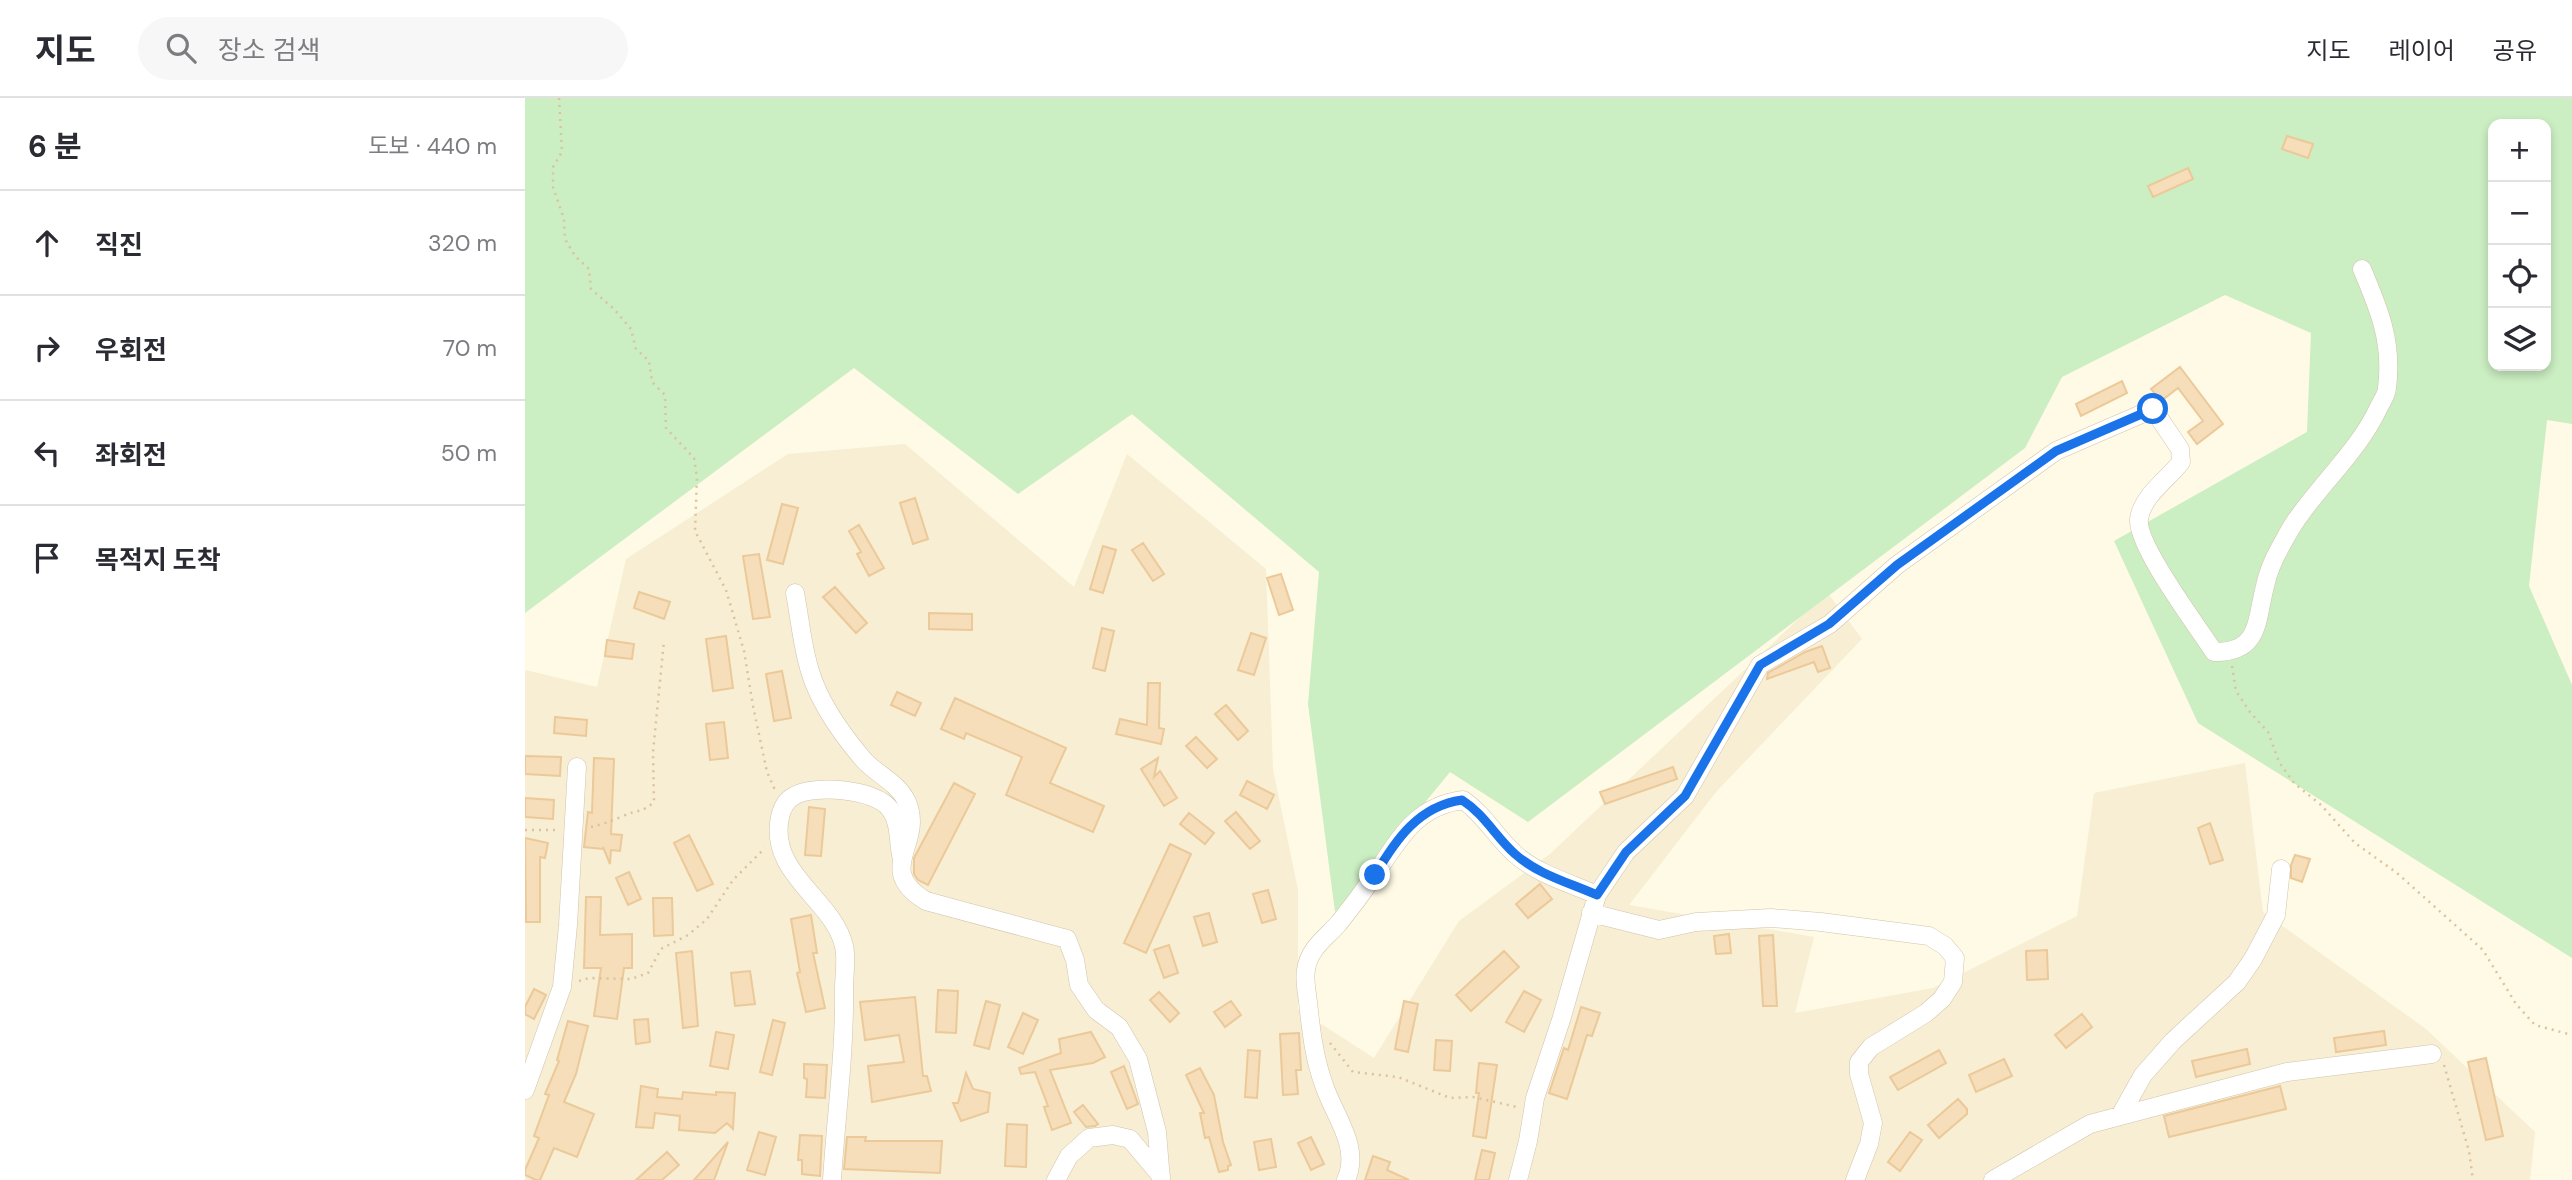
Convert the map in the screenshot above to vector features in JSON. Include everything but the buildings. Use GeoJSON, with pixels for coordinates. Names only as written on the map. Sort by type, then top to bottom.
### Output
{"type":"FeatureCollection","features":[{"type":"Feature","properties":{"kind":"street"},"geometry":{"type":"LineString","coordinates":[[1518,1180],[1535,1098],[1561,1020],[1594,904],[1626,852],[1685,796],[1760,665],[1829,624],[1897,565],[2056,451],[2153,409],[2180,449],[2181,462],[2145,504],[2139,520],[2150,554],[2214,652],[2229,652],[2246,644],[2254,632],[2276,553],[2296,519],[2371,426],[2388,390],[2383,319],[2362,269]]}},
{"type":"Feature","properties":{"kind":"street"},"geometry":{"type":"LineString","coordinates":[[795,593],[810,673],[830,713],[863,760],[899,790],[907,803],[912,823],[902,857]]}},
{"type":"Feature","properties":{"kind":"street"},"geometry":{"type":"LineString","coordinates":[[525,1090],[562,987],[577,767]]}},
{"type":"Feature","properties":{"kind":"street"},"geometry":{"type":"LineString","coordinates":[[832,1180],[845,1030],[845,950],[839,930],[799,883],[789,867],[779,831],[783,805],[795,795],[818,790],[846,790],[868,796],[889,807],[897,825],[902,857],[901,873],[909,891],[926,901],[1067,939],[1075,960],[1079,985],[1096,1010],[1119,1027],[1138,1059],[1157,1132],[1161,1178]]}},
{"type":"Feature","properties":{"kind":"street"},"geometry":{"type":"LineString","coordinates":[[1346,1180],[1350,1172],[1351,1150],[1325,1088],[1315,1056],[1306,969],[1317,943],[1337,925],[1375,875],[1387,853],[1414,823],[1429,809],[1444,802],[1462,800],[1477,810],[1517,856],[1594,904],[1659,930],[1696,922],[1770,918],[1929,936],[1945,946],[1955,958],[1953,982],[1943,999],[1926,1013],[1871,1047],[1859,1062],[1859,1074],[1873,1123],[1855,1180]]}},
{"type":"Feature","properties":{"kind":"street"},"geometry":{"type":"LineString","coordinates":[[2120,1116],[2143,1075],[2172,1041],[2237,982],[2253,959],[2276,915],[2281,869]]}},
{"type":"Feature","properties":{"kind":"street"},"geometry":{"type":"LineString","coordinates":[[1993,1180],[2090,1124],[2287,1072],[2432,1054]]}},
{"type":"Feature","properties":{"kind":"street"},"geometry":{"type":"LineString","coordinates":[[1056,1180],[1069,1156],[1089,1138],[1113,1135],[1130,1139],[1161,1178]]}},
{"type":"Feature","properties":{"kind":"path"},"geometry":{"type":"LineString","coordinates":[[559,98],[562,152],[553,167],[553,187],[564,219],[565,240],[575,256],[589,269],[591,289],[614,309],[631,329],[636,349],[649,361],[652,382],[665,395],[666,428],[694,458],[697,477],[695,530],[726,590],[744,651],[767,772],[783,805]]}},
{"type":"Feature","properties":{"kind":"path"},"geometry":{"type":"LineString","coordinates":[[525,830],[573,830],[613,822],[645,810],[654,802],[653,752],[663,641]]}},
{"type":"Feature","properties":{"kind":"path"},"geometry":{"type":"LineString","coordinates":[[2229,652],[2236,691],[2268,732],[2279,762],[2294,783],[2321,805],[2355,843],[2397,873],[2483,950],[2517,1004],[2535,1026],[2572,1035]]}},
{"type":"Feature","properties":{"kind":"path"},"geometry":{"type":"LineString","coordinates":[[562,987],[589,978],[631,979],[648,973],[661,949],[688,935],[707,919],[733,880],[757,858],[779,831]]}},
{"type":"Feature","properties":{"kind":"path"},"geometry":{"type":"LineString","coordinates":[[1328,1040],[1353,1072],[1398,1077],[1450,1098],[1473,1097],[1533,1111]]}},
{"type":"Feature","properties":{"kind":"path"},"geometry":{"type":"LineString","coordinates":[[2432,1054],[2444,1065],[2469,1151],[2473,1180]]}},
{"type":"Feature","properties":{"kind":"shaded area"},"geometry":{"type":"Polygon","coordinates":[[[905,444],[1074,587],[1127,454],[1266,569],[1273,769],[1298,890],[1298,1009],[1374,1058],[1459,921],[1550,854],[1827,592],[1862,639],[1716,792],[1629,905],[1814,937],[1795,1013],[1933,988],[2077,916],[2094,793],[2245,763],[2263,912],[2426,1029],[2535,1132],[2530,1180],[525,1180],[525,670],[597,687],[626,559],[788,454],[905,444]]]}},
{"type":"Feature","properties":{"kind":"green space"},"geometry":{"type":"Polygon","coordinates":[[[525,98],[2572,98],[2572,424],[2547,420],[2529,586],[2572,685],[2572,958],[2198,723],[2114,541],[2307,432],[2311,333],[2225,295],[2062,377],[2025,448],[1528,822],[1450,772],[1335,912],[1308,704],[1319,572],[1132,414],[1018,494],[854,368],[525,613],[525,98]]]}},
{"type":"Feature","properties":{"kind":"route"},"geometry":{"type":"LineString","coordinates":[[1375,875],[1387,853],[1429,809],[1444,802],[1462,800],[1477,810],[1517,856],[1541,871],[1597,895],[1626,852],[1685,796],[1760,665],[1829,624],[1897,565],[2056,451],[2153,409]]}}]}
